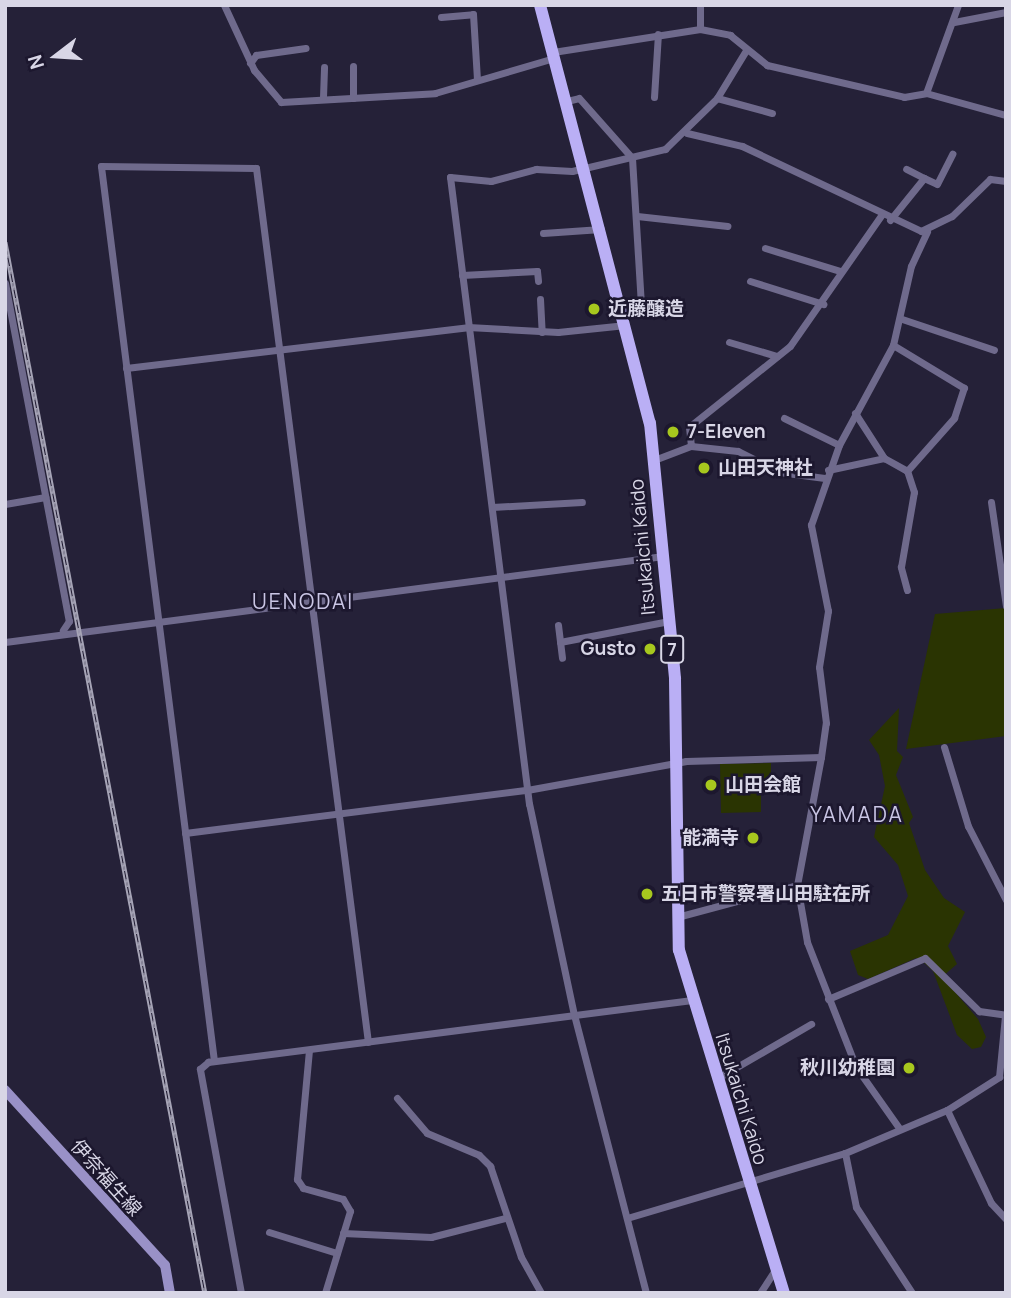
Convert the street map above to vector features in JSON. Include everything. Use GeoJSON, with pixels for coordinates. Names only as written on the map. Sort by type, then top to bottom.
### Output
{"type":"FeatureCollection","features":[{"type":"Feature","properties":{"kind":"main road","name":"Itsukaichi Kaido"},"geometry":{"type":"LineString","coordinates":[[540,5],[628,325],[654,460],[669,621],[678,765],[675,918],[692,1000],[746,1181],[784,1293]]}},
{"type":"Feature","properties":{"kind":"main road","name":"伊奈福生線"},"geometry":{"type":"LineString","coordinates":[[5,1090],[159,1257],[170,1293]]}},
{"type":"Feature","properties":{"kind":"street"},"geometry":{"type":"LineString","coordinates":[[224,5],[250,63],[281,102],[323,97],[435,93],[553,55],[658,34],[699,29],[730,35],[745,52],[766,65],[904,97],[926,93],[1006,115]]}},
{"type":"Feature","properties":{"kind":"street"},"geometry":{"type":"LineString","coordinates":[[699,29],[700,5]]}},
{"type":"Feature","properties":{"kind":"street"},"geometry":{"type":"LineString","coordinates":[[926,93],[935,55],[954,22],[958,5]]}},
{"type":"Feature","properties":{"kind":"street"},"geometry":{"type":"LineString","coordinates":[[954,22],[1006,12]]}},
{"type":"Feature","properties":{"kind":"street"},"geometry":{"type":"LineString","coordinates":[[441,17],[473,14],[477,80]]}},
{"type":"Feature","properties":{"kind":"street"},"geometry":{"type":"LineString","coordinates":[[654,97],[658,34]]}},
{"type":"Feature","properties":{"kind":"street"},"geometry":{"type":"LineString","coordinates":[[250,63],[256,55],[306,48]]}},
{"type":"Feature","properties":{"kind":"street"},"geometry":{"type":"LineString","coordinates":[[646,1293],[574,1015],[527,790],[450,177],[491,181],[536,169],[586,169],[632,158],[687,133],[717,98],[745,52]]}},
{"type":"Feature","properties":{"kind":"street"},"geometry":{"type":"LineString","coordinates":[[352,98],[353,66]]}},
{"type":"Feature","properties":{"kind":"street"},"geometry":{"type":"LineString","coordinates":[[323,97],[324,68]]}},
{"type":"Feature","properties":{"kind":"street"},"geometry":{"type":"LineString","coordinates":[[566,101],[579,98],[632,158],[641,306],[624,311]]}},
{"type":"Feature","properties":{"kind":"street"},"geometry":{"type":"LineString","coordinates":[[717,98],[772,113]]}},
{"type":"Feature","properties":{"kind":"street"},"geometry":{"type":"LineString","coordinates":[[687,133],[742,146],[890,220],[927,232]]}},
{"type":"Feature","properties":{"kind":"street"},"geometry":{"type":"LineString","coordinates":[[906,169],[937,184],[952,154]]}},
{"type":"Feature","properties":{"kind":"street"},"geometry":{"type":"LineString","coordinates":[[214,1061],[101,166],[256,168],[368,1042]]}},
{"type":"Feature","properties":{"kind":"street"},"geometry":{"type":"LineString","coordinates":[[890,220],[924,178]]}},
{"type":"Feature","properties":{"kind":"street"},"geometry":{"type":"LineString","coordinates":[[899,1128],[856,1067],[807,942],[797,885],[826,723],[819,667],[828,611],[809,534],[826,474],[855,413],[893,345],[902,319],[911,266],[927,232],[990,179],[1006,181]]}},
{"type":"Feature","properties":{"kind":"street"},"geometry":{"type":"LineString","coordinates":[[691,446],[690,427],[777,356],[823,304],[840,271],[882,214]]}},
{"type":"Feature","properties":{"kind":"street"},"geometry":{"type":"LineString","coordinates":[[637,216],[727,226]]}},
{"type":"Feature","properties":{"kind":"street"},"geometry":{"type":"LineString","coordinates":[[543,233],[602,229]]}},
{"type":"Feature","properties":{"kind":"street"},"geometry":{"type":"LineString","coordinates":[[765,248],[840,271]]}},
{"type":"Feature","properties":{"kind":"street"},"geometry":{"type":"LineString","coordinates":[[462,275],[537,271],[538,281]]}},
{"type":"Feature","properties":{"kind":"street"},"geometry":{"type":"LineString","coordinates":[[750,281],[823,304]]}},
{"type":"Feature","properties":{"kind":"street"},"geometry":{"type":"LineString","coordinates":[[5,283],[69,621],[64,630]]}},
{"type":"Feature","properties":{"kind":"street"},"geometry":{"type":"LineString","coordinates":[[540,299],[542,332]]}},
{"type":"Feature","properties":{"kind":"street"},"geometry":{"type":"LineString","coordinates":[[902,319],[994,350]]}},
{"type":"Feature","properties":{"kind":"street"},"geometry":{"type":"LineString","coordinates":[[126,368],[468,327],[542,332],[628,325]]}},
{"type":"Feature","properties":{"kind":"street"},"geometry":{"type":"LineString","coordinates":[[729,342],[777,356]]}},
{"type":"Feature","properties":{"kind":"street"},"geometry":{"type":"LineString","coordinates":[[893,345],[964,388],[954,418],[907,471]]}},
{"type":"Feature","properties":{"kind":"street"},"geometry":{"type":"LineString","coordinates":[[855,413],[884,458],[907,471],[914,492],[901,567],[907,590]]}},
{"type":"Feature","properties":{"kind":"street"},"geometry":{"type":"LineString","coordinates":[[784,418],[839,445]]}},
{"type":"Feature","properties":{"kind":"street"},"geometry":{"type":"LineString","coordinates":[[654,460],[691,446],[738,451],[779,471],[826,474],[884,458]]}},
{"type":"Feature","properties":{"kind":"street"},"geometry":{"type":"LineString","coordinates":[[5,505],[45,497]]}},
{"type":"Feature","properties":{"kind":"street"},"geometry":{"type":"LineString","coordinates":[[492,507],[582,502]]}},
{"type":"Feature","properties":{"kind":"street"},"geometry":{"type":"LineString","coordinates":[[991,502],[1006,606]]}},
{"type":"Feature","properties":{"kind":"street"},"geometry":{"type":"LineString","coordinates":[[5,642],[64,630],[663,556]]}},
{"type":"Feature","properties":{"kind":"street"},"geometry":{"type":"LineString","coordinates":[[560,642],[669,621]]}},
{"type":"Feature","properties":{"kind":"street"},"geometry":{"type":"LineString","coordinates":[[558,625],[562,658]]}},
{"type":"Feature","properties":{"kind":"street"},"geometry":{"type":"LineString","coordinates":[[944,747],[968,826],[1006,900]]}},
{"type":"Feature","properties":{"kind":"street"},"geometry":{"type":"LineString","coordinates":[[186,833],[527,790],[678,765],[821,757]]}},
{"type":"Feature","properties":{"kind":"street"},"geometry":{"type":"LineString","coordinates":[[675,918],[797,885]]}},
{"type":"Feature","properties":{"kind":"street"},"geometry":{"type":"LineString","coordinates":[[627,1218],[845,1153],[947,1110],[999,1077],[1005,1016],[979,1011],[925,958],[828,999]]}},
{"type":"Feature","properties":{"kind":"street"},"geometry":{"type":"LineString","coordinates":[[240,1293],[200,1069],[214,1061],[692,1000]]}},
{"type":"Feature","properties":{"kind":"street"},"geometry":{"type":"LineString","coordinates":[[715,1079],[811,1024]]}},
{"type":"Feature","properties":{"kind":"street"},"geometry":{"type":"LineString","coordinates":[[309,1050],[297,1179],[303,1188],[347,1204],[343,1233],[325,1293]]}},
{"type":"Feature","properties":{"kind":"street"},"geometry":{"type":"LineString","coordinates":[[397,1097],[426,1133],[490,1166],[505,1218],[541,1293]]}},
{"type":"Feature","properties":{"kind":"street"},"geometry":{"type":"LineString","coordinates":[[947,1110],[991,1202],[1006,1219]]}},
{"type":"Feature","properties":{"kind":"street"},"geometry":{"type":"LineString","coordinates":[[845,1153],[856,1206],[912,1293]]}},
{"type":"Feature","properties":{"kind":"street"},"geometry":{"type":"LineString","coordinates":[[343,1233],[431,1237],[505,1218]]}},
{"type":"Feature","properties":{"kind":"street"},"geometry":{"type":"LineString","coordinates":[[269,1232],[337,1253]]}},
{"type":"Feature","properties":{"kind":"street"},"geometry":{"type":"LineString","coordinates":[[760,1293],[775,1270]]}},
{"type":"Feature","properties":{"kind":"green space"},"geometry":{"type":"Polygon","coordinates":[[[1006,608],[1006,736],[906,749],[935,614],[1006,608]]]}},
{"type":"Feature","properties":{"kind":"green space"},"geometry":{"type":"Polygon","coordinates":[[[899,708],[897,751],[903,757],[896,775],[913,817],[909,823],[925,870],[944,898],[965,912],[948,946],[957,964],[942,977],[978,1019],[986,1037],[981,1047],[972,1049],[957,1035],[933,971],[923,962],[916,958],[868,979],[858,975],[850,951],[888,935],[908,896],[898,865],[874,837],[885,786],[879,755],[869,740],[899,708]]]}},
{"type":"Feature","properties":{"kind":"green space"},"geometry":{"type":"Polygon","coordinates":[[[771,763],[771,786],[761,787],[761,812],[721,813],[720,764],[771,763]]]}},
{"type":"Feature","properties":{"kind":"railway"},"geometry":{"type":"LineString","coordinates":[[5,242],[205,1293]]}},
{"type":"Feature","properties":{"kind":"place","name":"近藤醸造"},"geometry":{"type":"Point","coordinates":[594,309]}},
{"type":"Feature","properties":{"kind":"place","name":"7-Eleven"},"geometry":{"type":"Point","coordinates":[673,432]}},
{"type":"Feature","properties":{"kind":"place","name":"山田天神社"},"geometry":{"type":"Point","coordinates":[704,468]}},
{"type":"Feature","properties":{"kind":"place","name":"Gusto"},"geometry":{"type":"Point","coordinates":[650,649]}},
{"type":"Feature","properties":{"kind":"place","name":"山田会館"},"geometry":{"type":"Point","coordinates":[711,785]}},
{"type":"Feature","properties":{"kind":"place","name":"能満寺"},"geometry":{"type":"Point","coordinates":[753,838]}},
{"type":"Feature","properties":{"kind":"place","name":"五日市警察署山田駐在所"},"geometry":{"type":"Point","coordinates":[647,894]}},
{"type":"Feature","properties":{"kind":"place","name":"秋川幼稚園"},"geometry":{"type":"Point","coordinates":[909,1068]}},
{"type":"Feature","properties":{"kind":"district","name":"UENODAI"},"geometry":{"type":"Point","coordinates":[303,601]}},
{"type":"Feature","properties":{"kind":"district","name":"YAMADA"},"geometry":{"type":"Point","coordinates":[857,814]}}]}
